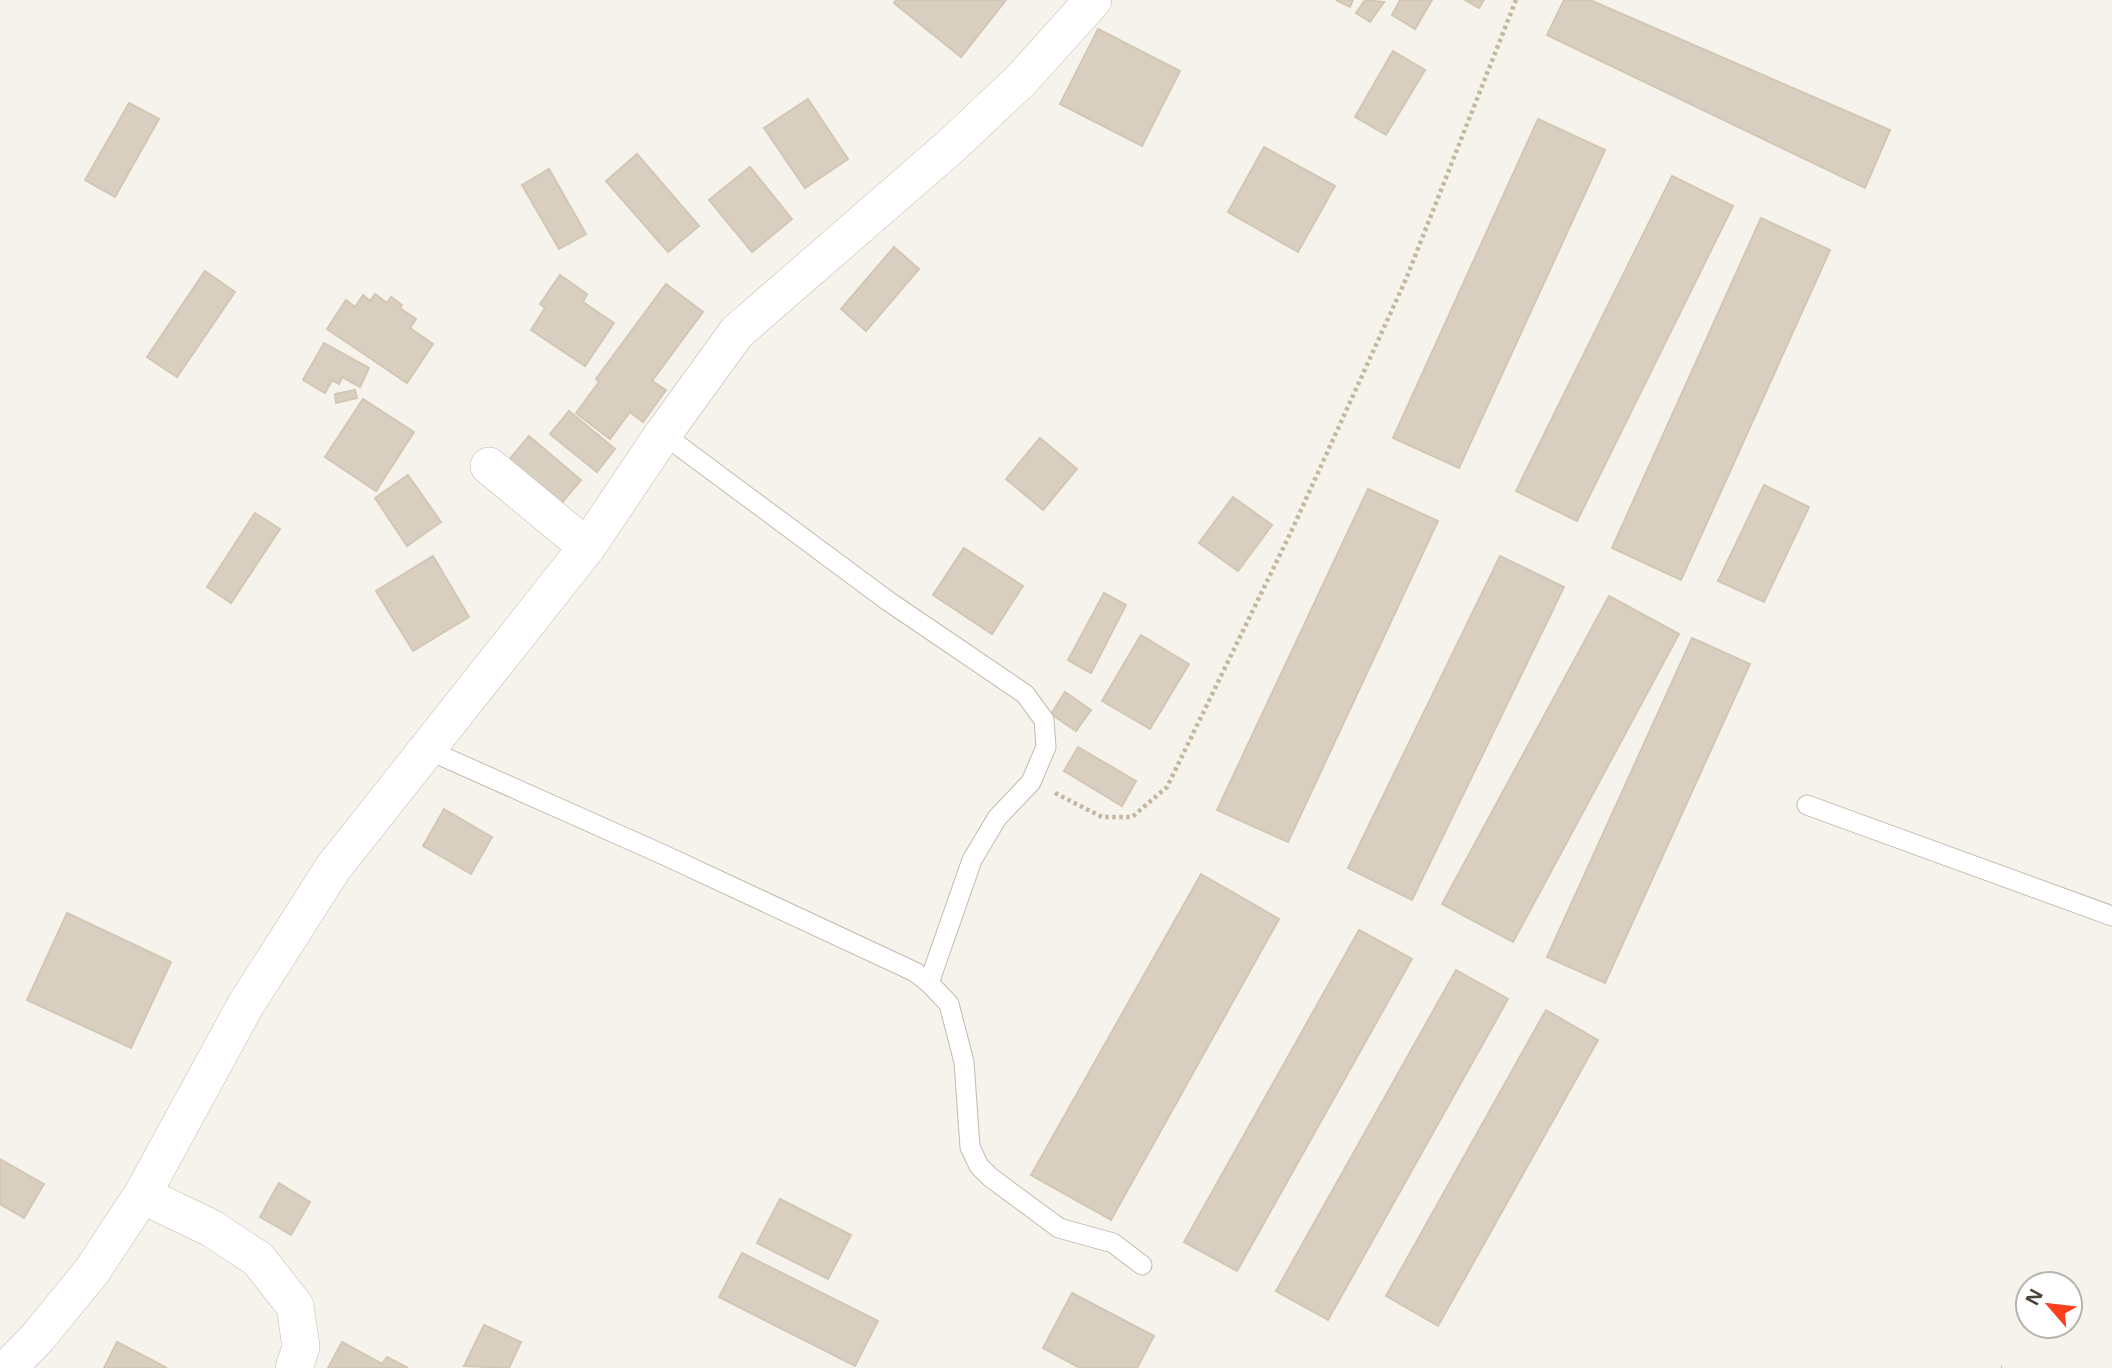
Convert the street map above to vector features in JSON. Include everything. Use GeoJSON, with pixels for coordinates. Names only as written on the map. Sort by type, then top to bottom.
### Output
{"type":"FeatureCollection","features":[{"type":"Feature","properties":{"kind":"street"},"geometry":{"type":"LineString","coordinates":[[8,1368],[38,1337],[92,1271],[142,1195],[245,1006],[332,868],[587,547],[737,331],[951,146],[1021,80],[1092,0]]}},
{"type":"Feature","properties":{"kind":"street"},"geometry":{"type":"LineString","coordinates":[[489,466],[587,547]]}},
{"type":"Feature","properties":{"kind":"street"},"geometry":{"type":"LineString","coordinates":[[142,1195],[211,1228],[258,1259],[295,1306],[300,1347],[294,1368]]}},
{"type":"Feature","properties":{"kind":"lane"},"geometry":{"type":"LineString","coordinates":[[663,434],[888,601],[1025,694],[1044,720],[1046,747],[1031,782],[997,818],[972,860],[929,983]]}},
{"type":"Feature","properties":{"kind":"lane"},"geometry":{"type":"LineString","coordinates":[[426,749],[664,855],[915,972],[949,1004],[959,1034],[964,1062],[970,1147],[979,1166],[1059,1228],[1113,1243],[1142,1265]]}},
{"type":"Feature","properties":{"kind":"lane"},"geometry":{"type":"LineString","coordinates":[[1807,805],[2112,916]]}},
{"type":"Feature","properties":{"kind":"path"},"geometry":{"type":"LineString","coordinates":[[1031,782],[1102,817],[1132,817],[1167,787],[1291,532],[1406,279],[1516,0]]}},
{"type":"Feature","properties":{"kind":"building"},"geometry":{"type":"Polygon","coordinates":[[[896,0],[1006,0],[961,57],[894,3],[896,0]]]}},
{"type":"Feature","properties":{"kind":"building"},"geometry":{"type":"Polygon","coordinates":[[[1336,0],[1353,0],[1350,7],[1336,0]]]}},
{"type":"Feature","properties":{"kind":"building"},"geometry":{"type":"Polygon","coordinates":[[[1365,0],[1384,2],[1370,22],[1356,13],[1365,0]]]}},
{"type":"Feature","properties":{"kind":"building"},"geometry":{"type":"Polygon","coordinates":[[[1400,0],[1432,0],[1415,29],[1392,15],[1400,0]]]}},
{"type":"Feature","properties":{"kind":"building"},"geometry":{"type":"Polygon","coordinates":[[[1465,0],[1484,0],[1479,8],[1465,0]]]}},
{"type":"Feature","properties":{"kind":"building"},"geometry":{"type":"Polygon","coordinates":[[[1564,0],[1590,0],[1890,130],[1865,188],[1547,35],[1564,0]]]}},
{"type":"Feature","properties":{"kind":"building"},"geometry":{"type":"Polygon","coordinates":[[[1098,29],[1180,71],[1142,146],[1060,104],[1098,29]]]}},
{"type":"Feature","properties":{"kind":"building"},"geometry":{"type":"Polygon","coordinates":[[[1393,51],[1425,70],[1386,135],[1355,117],[1393,51]]]}},
{"type":"Feature","properties":{"kind":"building"},"geometry":{"type":"Polygon","coordinates":[[[808,99],[848,159],[805,188],[764,128],[808,99]]]}},
{"type":"Feature","properties":{"kind":"building"},"geometry":{"type":"Polygon","coordinates":[[[129,103],[159,119],[115,197],[85,180],[129,103]]]}},
{"type":"Feature","properties":{"kind":"building"},"geometry":{"type":"Polygon","coordinates":[[[1538,119],[1605,150],[1459,468],[1393,438],[1538,119]]]}},
{"type":"Feature","properties":{"kind":"building"},"geometry":{"type":"Polygon","coordinates":[[[1264,147],[1335,186],[1298,252],[1228,212],[1264,147]]]}},
{"type":"Feature","properties":{"kind":"building"},"geometry":{"type":"Polygon","coordinates":[[[637,154],[699,226],[668,252],[606,181],[637,154]]]}},
{"type":"Feature","properties":{"kind":"building"},"geometry":{"type":"Polygon","coordinates":[[[750,167],[792,219],[752,252],[709,200],[750,167]]]}},
{"type":"Feature","properties":{"kind":"building"},"geometry":{"type":"Polygon","coordinates":[[[549,169],[586,234],[559,249],[522,185],[549,169]]]}},
{"type":"Feature","properties":{"kind":"building"},"geometry":{"type":"Polygon","coordinates":[[[1672,176],[1733,206],[1577,521],[1516,491],[1672,176]]]}},
{"type":"Feature","properties":{"kind":"building"},"geometry":{"type":"Polygon","coordinates":[[[1761,218],[1830,250],[1681,580],[1612,548],[1761,218]]]}},
{"type":"Feature","properties":{"kind":"building"},"geometry":{"type":"Polygon","coordinates":[[[894,247],[919,269],[866,331],[841,309],[894,247]]]}},
{"type":"Feature","properties":{"kind":"building"},"geometry":{"type":"Polygon","coordinates":[[[205,271],[235,292],[177,377],[147,357],[205,271]]]}},
{"type":"Feature","properties":{"kind":"building"},"geometry":{"type":"Polygon","coordinates":[[[560,275],[587,294],[583,302],[614,323],[585,366],[531,330],[545,308],[540,304],[560,275]]]}},
{"type":"Feature","properties":{"kind":"building"},"geometry":{"type":"Polygon","coordinates":[[[666,284],[703,312],[652,381],[666,390],[643,422],[630,412],[610,439],[576,413],[599,382],[596,379],[666,284]]]}},
{"type":"Feature","properties":{"kind":"building"},"geometry":{"type":"Polygon","coordinates":[[[375,294],[387,303],[391,297],[402,305],[400,308],[416,319],[410,328],[433,344],[407,383],[327,329],[346,300],[355,307],[363,295],[370,301],[375,294]]]}},
{"type":"Feature","properties":{"kind":"building"},"geometry":{"type":"Polygon","coordinates":[[[324,343],[369,368],[360,387],[342,377],[339,384],[332,380],[325,393],[303,380],[324,343]]]}},
{"type":"Feature","properties":{"kind":"building"},"geometry":{"type":"Polygon","coordinates":[[[355,390],[357,398],[336,403],[335,394],[355,390]]]}},
{"type":"Feature","properties":{"kind":"building"},"geometry":{"type":"Polygon","coordinates":[[[363,399],[414,432],[376,491],[325,457],[363,399]]]}},
{"type":"Feature","properties":{"kind":"building"},"geometry":{"type":"Polygon","coordinates":[[[569,411],[615,449],[597,472],[550,434],[569,411]]]}},
{"type":"Feature","properties":{"kind":"building"},"geometry":{"type":"Polygon","coordinates":[[[529,436],[581,480],[560,505],[508,461],[529,436]]]}},
{"type":"Feature","properties":{"kind":"building"},"geometry":{"type":"Polygon","coordinates":[[[1040,438],[1077,469],[1043,510],[1006,479],[1040,438]]]}},
{"type":"Feature","properties":{"kind":"building"},"geometry":{"type":"Polygon","coordinates":[[[408,475],[441,522],[407,546],[375,498],[408,475]]]}},
{"type":"Feature","properties":{"kind":"building"},"geometry":{"type":"Polygon","coordinates":[[[1764,485],[1809,507],[1764,602],[1718,581],[1764,485]]]}},
{"type":"Feature","properties":{"kind":"building"},"geometry":{"type":"Polygon","coordinates":[[[1368,489],[1438,521],[1288,842],[1217,810],[1368,489]]]}},
{"type":"Feature","properties":{"kind":"building"},"geometry":{"type":"Polygon","coordinates":[[[1233,497],[1272,525],[1238,571],[1199,543],[1233,497]]]}},
{"type":"Feature","properties":{"kind":"building"},"geometry":{"type":"Polygon","coordinates":[[[255,513],[280,529],[231,603],[207,587],[255,513]]]}},
{"type":"Feature","properties":{"kind":"building"},"geometry":{"type":"Polygon","coordinates":[[[964,548],[1023,586],[992,634],[933,595],[964,548]]]}},
{"type":"Feature","properties":{"kind":"building"},"geometry":{"type":"Polygon","coordinates":[[[433,556],[469,617],[413,651],[376,591],[433,556]]]}},
{"type":"Feature","properties":{"kind":"building"},"geometry":{"type":"Polygon","coordinates":[[[1500,556],[1564,587],[1412,900],[1348,868],[1500,556]]]}},
{"type":"Feature","properties":{"kind":"building"},"geometry":{"type":"Polygon","coordinates":[[[1104,593],[1126,605],[1091,673],[1068,660],[1104,593]]]}},
{"type":"Feature","properties":{"kind":"building"},"geometry":{"type":"Polygon","coordinates":[[[1609,596],[1679,634],[1513,942],[1442,904],[1609,596]]]}},
{"type":"Feature","properties":{"kind":"building"},"geometry":{"type":"Polygon","coordinates":[[[1141,635],[1189,664],[1150,729],[1102,701],[1141,635]]]}},
{"type":"Feature","properties":{"kind":"building"},"geometry":{"type":"Polygon","coordinates":[[[1692,638],[1750,664],[1605,983],[1547,957],[1692,638]]]}},
{"type":"Feature","properties":{"kind":"building"},"geometry":{"type":"Polygon","coordinates":[[[1065,692],[1091,710],[1076,731],[1051,714],[1065,692]]]}},
{"type":"Feature","properties":{"kind":"building"},"geometry":{"type":"Polygon","coordinates":[[[1078,747],[1136,781],[1122,806],[1064,771],[1078,747]]]}},
{"type":"Feature","properties":{"kind":"building"},"geometry":{"type":"Polygon","coordinates":[[[444,809],[492,837],[471,874],[423,846],[444,809]]]}},
{"type":"Feature","properties":{"kind":"building"},"geometry":{"type":"Polygon","coordinates":[[[1201,874],[1279,919],[1111,1220],[1031,1175],[1201,874]]]}},
{"type":"Feature","properties":{"kind":"building"},"geometry":{"type":"Polygon","coordinates":[[[67,913],[171,962],[131,1048],[27,1000],[67,913]]]}},
{"type":"Feature","properties":{"kind":"building"},"geometry":{"type":"Polygon","coordinates":[[[1359,930],[1412,959],[1237,1271],[1184,1242],[1359,930]]]}},
{"type":"Feature","properties":{"kind":"building"},"geometry":{"type":"Polygon","coordinates":[[[1456,970],[1508,999],[1328,1320],[1276,1291],[1456,970]]]}},
{"type":"Feature","properties":{"kind":"building"},"geometry":{"type":"Polygon","coordinates":[[[1546,1010],[1598,1040],[1438,1326],[1386,1296],[1546,1010]]]}},
{"type":"Feature","properties":{"kind":"building"},"geometry":{"type":"Polygon","coordinates":[[[0,1159],[44,1184],[24,1218],[0,1204],[0,1159]]]}},
{"type":"Feature","properties":{"kind":"building"},"geometry":{"type":"Polygon","coordinates":[[[279,1183],[310,1202],[291,1235],[260,1217],[279,1183]]]}},
{"type":"Feature","properties":{"kind":"building"},"geometry":{"type":"Polygon","coordinates":[[[780,1199],[851,1235],[828,1279],[757,1243],[780,1199]]]}},
{"type":"Feature","properties":{"kind":"building"},"geometry":{"type":"Polygon","coordinates":[[[742,1253],[878,1321],[855,1366],[719,1297],[742,1253]]]}},
{"type":"Feature","properties":{"kind":"building"},"geometry":{"type":"Polygon","coordinates":[[[1072,1293],[1154,1336],[1137,1368],[1080,1368],[1043,1348],[1072,1293]]]}},
{"type":"Feature","properties":{"kind":"building"},"geometry":{"type":"Polygon","coordinates":[[[484,1325],[521,1342],[509,1368],[464,1366],[484,1325]]]}},
{"type":"Feature","properties":{"kind":"building"},"geometry":{"type":"Polygon","coordinates":[[[117,1342],[167,1368],[104,1368],[117,1342]]]}},
{"type":"Feature","properties":{"kind":"building"},"geometry":{"type":"Polygon","coordinates":[[[342,1342],[382,1364],[387,1357],[408,1368],[328,1368],[342,1342]]]}}]}
